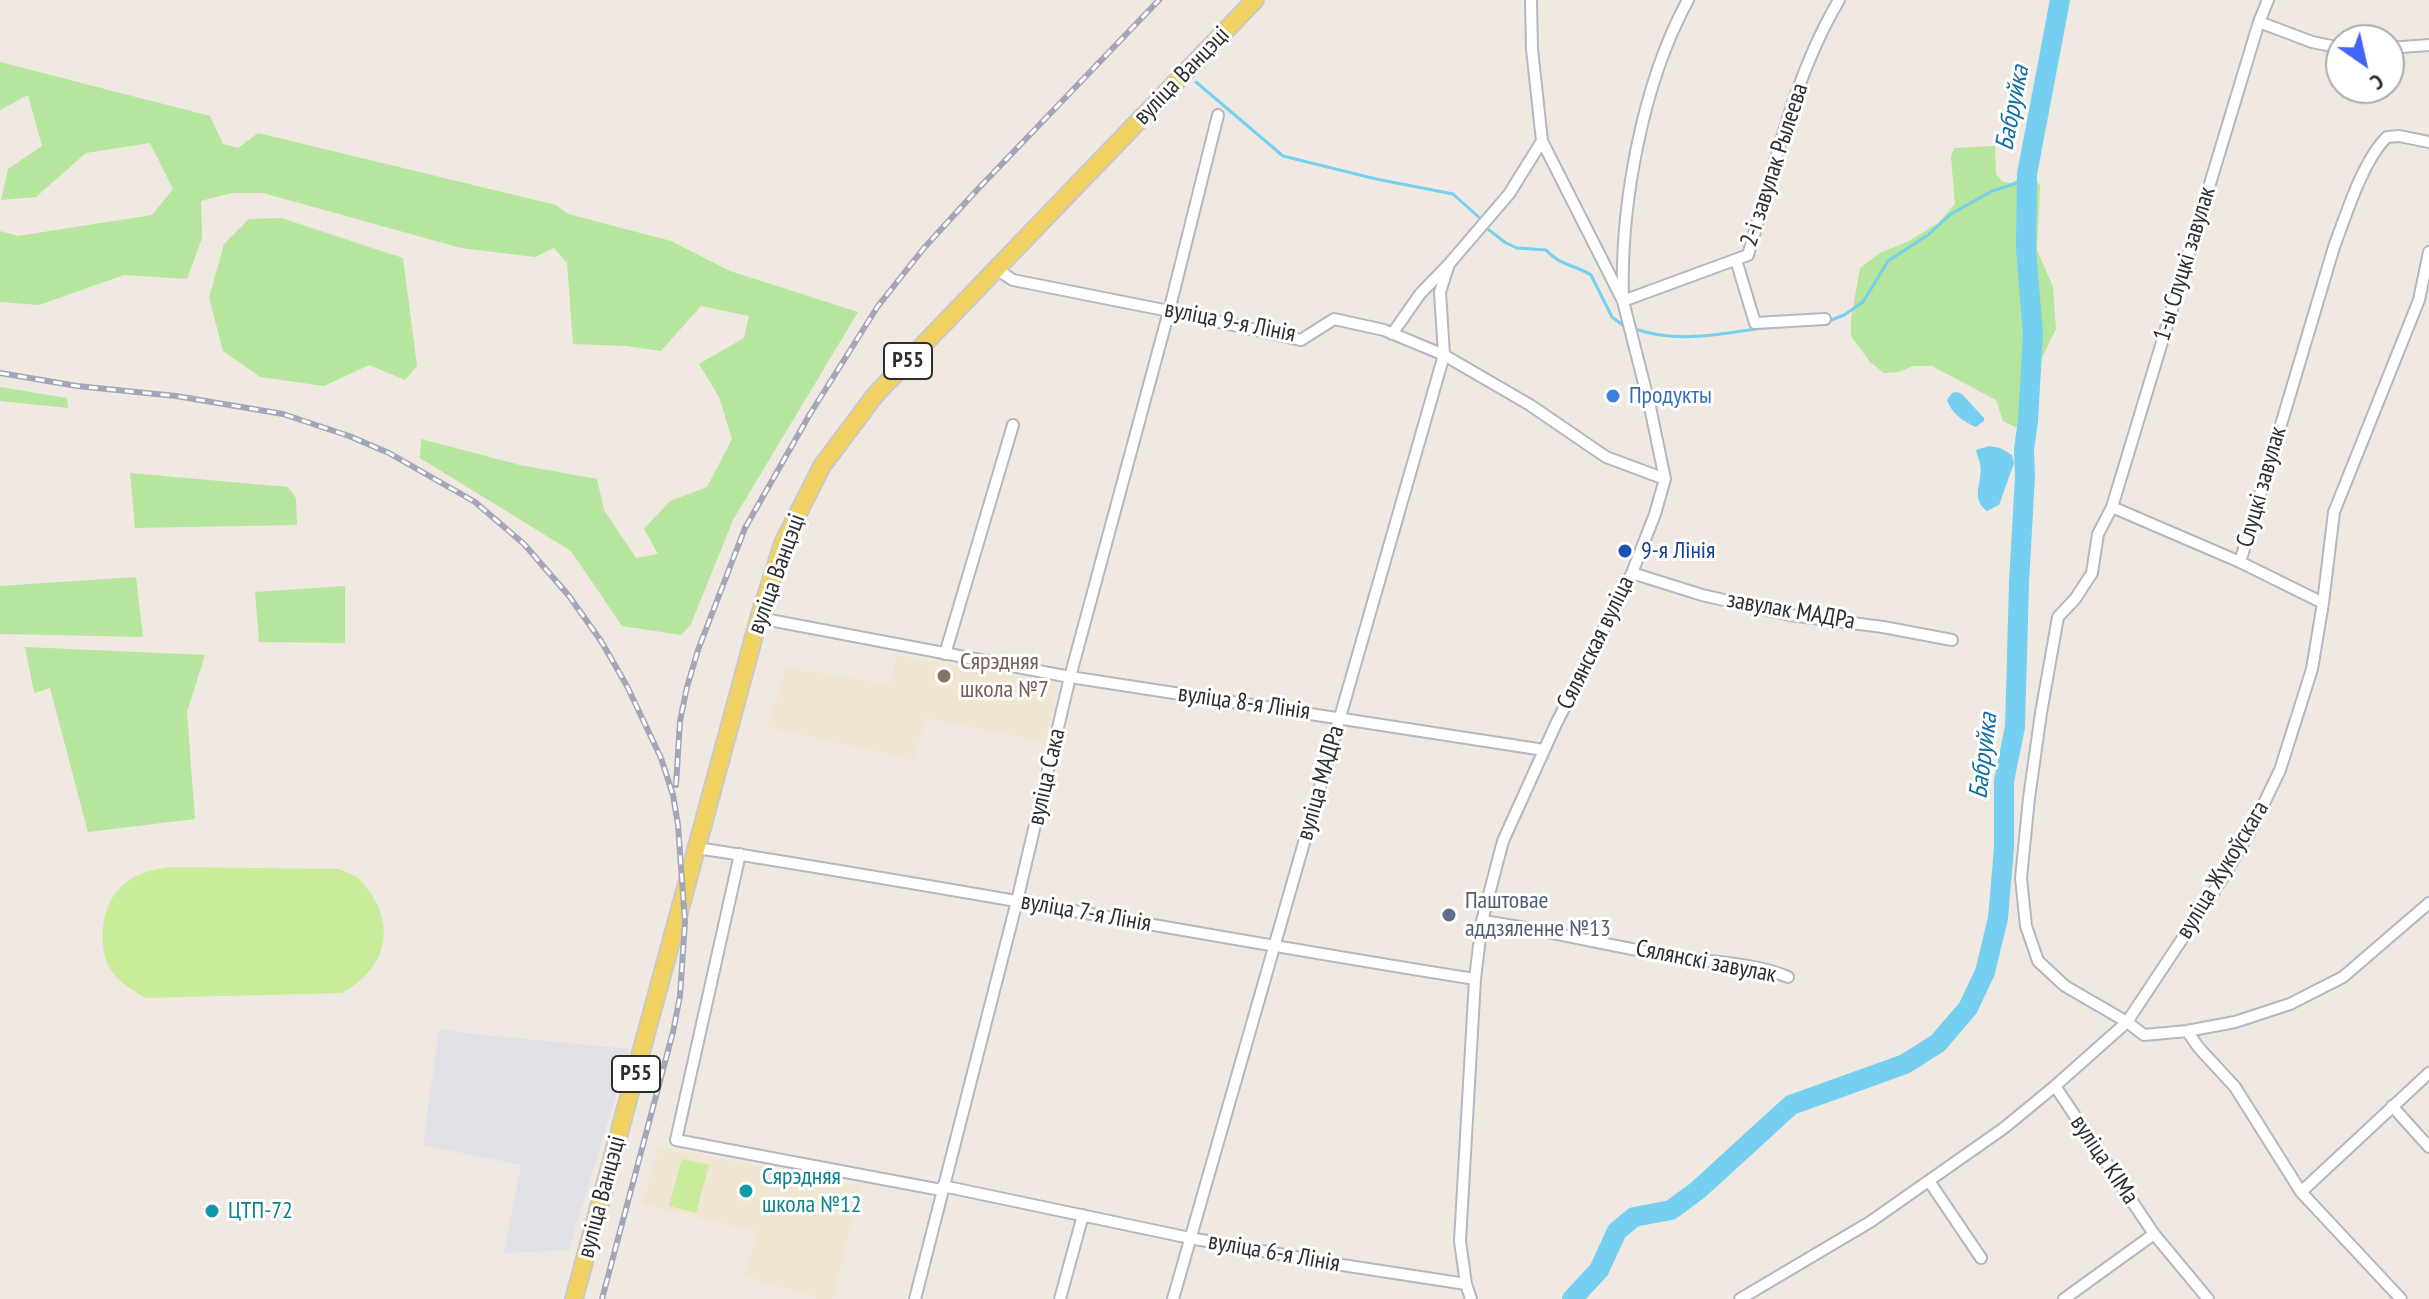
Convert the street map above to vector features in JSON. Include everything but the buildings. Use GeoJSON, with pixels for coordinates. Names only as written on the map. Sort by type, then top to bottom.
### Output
{"type":"FeatureCollection","features":[{"type":"Feature","properties":{"kind":"main road","name":"вуліца Ванцэці"},"geometry":{"type":"LineString","coordinates":[[574,1299],[759,618],[783,543],[822,466],[876,394],[1255,0]]}},
{"type":"Feature","properties":{"kind":"street","name":"Сялянская вуліца"},"geometry":{"type":"LineString","coordinates":[[1471,1299],[1460,1241],[1475,979],[1482,921],[1503,841],[1544,750],[1632,573],[1665,479],[1623,301],[1542,141],[1532,49],[1531,0]]}},
{"type":"Feature","properties":{"kind":"street"},"geometry":{"type":"LineString","coordinates":[[1623,301],[1622,258],[1631,179],[1651,93],[1677,21],[1688,0]]}},
{"type":"Feature","properties":{"kind":"street","name":"2-і завулак Рылеева"},"geometry":{"type":"LineString","coordinates":[[1623,301],[1748,255],[1799,85],[1823,27],[1839,0]]}},
{"type":"Feature","properties":{"kind":"street","name":"1-ы Слуцкі завулак"},"geometry":{"type":"LineString","coordinates":[[2112,507],[2268,0]]}},
{"type":"Feature","properties":{"kind":"street"},"geometry":{"type":"LineString","coordinates":[[2259,22],[2325,45]]}},
{"type":"Feature","properties":{"kind":"street"},"geometry":{"type":"LineString","coordinates":[[2405,47],[2429,45]]}},
{"type":"Feature","properties":{"kind":"street","name":"вуліца Сака"},"geometry":{"type":"LineString","coordinates":[[915,1299],[1017,901],[1070,677],[1169,311],[1218,115]]}},
{"type":"Feature","properties":{"kind":"street","name":"Слуцкі завулак"},"geometry":{"type":"LineString","coordinates":[[2112,507],[2240,562],[2334,247],[2361,180],[2371,158],[2387,137],[2399,136],[2429,142]]}},
{"type":"Feature","properties":{"kind":"street","name":"вуліца МАДРа"},"geometry":{"type":"LineString","coordinates":[[1392,334],[1420,294],[1509,194],[1542,141]]}},
{"type":"Feature","properties":{"kind":"street","name":"вуліца Жукоўскага"},"geometry":{"type":"LineString","coordinates":[[1740,1299],[1870,1222],[2004,1128],[2055,1086],[2127,1022],[2222,879],[2253,826],[2280,770],[2312,669],[2334,512],[2419,300],[2429,252]]}},
{"type":"Feature","properties":{"kind":"street"},"geometry":{"type":"LineString","coordinates":[[1736,260],[1755,323],[1825,319]]}},
{"type":"Feature","properties":{"kind":"street","name":"вуліца МАДРа"},"geometry":{"type":"LineString","coordinates":[[1173,1299],[1444,355],[1440,292],[1449,264]]}},
{"type":"Feature","properties":{"kind":"street","name":"вуліца 9-я Лінія"},"geometry":{"type":"LineString","coordinates":[[996,269],[1013,280],[1301,340],[1334,319],[1392,334],[1444,355],[1530,405],[1606,457],[1665,479]]}},
{"type":"Feature","properties":{"kind":"street"},"geometry":{"type":"LineString","coordinates":[[945,654],[1013,425]]}},
{"type":"Feature","properties":{"kind":"street"},"geometry":{"type":"LineString","coordinates":[[2112,507],[2098,534],[2092,573],[2075,599],[2058,617],[2037,741],[2021,878],[2026,926],[2038,961],[2065,986],[2144,1035],[2187,1031],[2235,1022],[2290,1004],[2343,977],[2429,903]]}},
{"type":"Feature","properties":{"kind":"street"},"geometry":{"type":"LineString","coordinates":[[2240,562],[2323,603]]}},
{"type":"Feature","properties":{"kind":"street","name":"завулак МАДРа"},"geometry":{"type":"LineString","coordinates":[[1632,573],[1702,595],[1790,615],[1952,640]]}},
{"type":"Feature","properties":{"kind":"street","name":"вуліца 8-я Лінія"},"geometry":{"type":"LineString","coordinates":[[759,618],[1070,677],[1544,750]]}},
{"type":"Feature","properties":{"kind":"street","name":"вуліца 7-я Лінія"},"geometry":{"type":"LineString","coordinates":[[697,848],[1475,979]]}},
{"type":"Feature","properties":{"kind":"street","name":"вуліца 6-я Лінія"},"geometry":{"type":"LineString","coordinates":[[740,854],[676,1140],[942,1188],[1190,1238],[1466,1284]]}},
{"type":"Feature","properties":{"kind":"street","name":"Сялянскі завулак"},"geometry":{"type":"LineString","coordinates":[[1482,921],[1541,929],[1683,958],[1766,968],[1788,977]]}},
{"type":"Feature","properties":{"kind":"street"},"geometry":{"type":"LineString","coordinates":[[2187,1031],[2235,1087],[2301,1192],[2401,1299]]}},
{"type":"Feature","properties":{"kind":"street"},"geometry":{"type":"LineString","coordinates":[[2301,1192],[2429,1073]]}},
{"type":"Feature","properties":{"kind":"street","name":"вуліца КІМа"},"geometry":{"type":"LineString","coordinates":[[2055,1086],[2154,1234],[2208,1299]]}},
{"type":"Feature","properties":{"kind":"street"},"geometry":{"type":"LineString","coordinates":[[2392,1106],[2429,1147]]}},
{"type":"Feature","properties":{"kind":"street"},"geometry":{"type":"LineString","coordinates":[[1929,1181],[1981,1258]]}},
{"type":"Feature","properties":{"kind":"street"},"geometry":{"type":"LineString","coordinates":[[1060,1299],[1083,1215]]}},
{"type":"Feature","properties":{"kind":"street"},"geometry":{"type":"LineString","coordinates":[[2064,1299],[2154,1234]]}},
{"type":"Feature","properties":{"kind":"shaded area"},"geometry":{"type":"Polygon","coordinates":[[[896,655],[1058,683],[1045,742],[926,718],[914,760],[767,727],[786,668],[891,684],[896,655]]]}},
{"type":"Feature","properties":{"kind":"shaded area"},"geometry":{"type":"Polygon","coordinates":[[[439,1029],[630,1049],[569,1250],[504,1253],[521,1165],[423,1145],[439,1029]]]}},
{"type":"Feature","properties":{"kind":"shaded area"},"geometry":{"type":"Polygon","coordinates":[[[659,1146],[860,1187],[833,1299],[816,1299],[816,1296],[744,1277],[757,1232],[642,1204],[659,1146]]]}},
{"type":"Feature","properties":{"kind":"green space"},"geometry":{"type":"Polygon","coordinates":[[[0,62],[210,116],[223,144],[238,148],[258,133],[556,205],[568,214],[671,241],[730,271],[858,312],[733,520],[691,624],[681,635],[622,626],[571,551],[420,458],[421,439],[520,465],[597,479],[604,510],[636,558],[658,554],[644,529],[670,501],[707,487],[732,439],[719,397],[699,364],[744,338],[749,316],[701,306],[661,351],[573,344],[567,263],[554,248],[535,257],[461,248],[263,193],[231,193],[201,201],[202,238],[187,279],[124,275],[39,305],[0,302],[0,231],[18,236],[152,215],[173,189],[150,143],[86,153],[36,197],[1,200],[8,169],[42,146],[28,95],[0,110],[0,62]]]}},
{"type":"Feature","properties":{"kind":"green space"},"geometry":{"type":"Polygon","coordinates":[[[1995,146],[1996,174],[2003,182],[2011,183],[2027,174],[2033,175],[2040,186],[2037,250],[2053,287],[2056,329],[2040,362],[2034,423],[2015,427],[2003,421],[1996,400],[1932,366],[1913,366],[1899,372],[1884,373],[1870,362],[1851,336],[1860,268],[1880,253],[1909,241],[1938,223],[1955,204],[1951,157],[1954,148],[1995,146]]]}},
{"type":"Feature","properties":{"kind":"green space"},"geometry":{"type":"Polygon","coordinates":[[[281,218],[403,258],[417,366],[405,380],[369,365],[324,386],[260,377],[223,351],[209,298],[224,244],[249,219],[281,218]]]}},
{"type":"Feature","properties":{"kind":"green space"},"geometry":{"type":"Polygon","coordinates":[[[0,387],[67,398],[68,408],[0,401],[0,387]]]}},
{"type":"Feature","properties":{"kind":"green space"},"geometry":{"type":"Polygon","coordinates":[[[130,473],[288,487],[296,498],[297,525],[135,528],[130,473]]]}},
{"type":"Feature","properties":{"kind":"green space"},"geometry":{"type":"Polygon","coordinates":[[[136,577],[143,637],[0,634],[0,586],[136,577]]]}},
{"type":"Feature","properties":{"kind":"green space"},"geometry":{"type":"Polygon","coordinates":[[[345,586],[345,643],[259,642],[255,592],[345,586]]]}},
{"type":"Feature","properties":{"kind":"green space"},"geometry":{"type":"Polygon","coordinates":[[[25,647],[205,655],[187,712],[195,819],[88,832],[50,688],[34,693],[25,647]]]}},
{"type":"Feature","properties":{"kind":"green space"},"geometry":{"type":"Polygon","coordinates":[[[170,867],[339,869],[357,877],[373,897],[383,926],[380,952],[366,975],[342,993],[145,998],[122,982],[108,966],[103,928],[110,902],[124,884],[144,873],[170,867]]]}},
{"type":"Feature","properties":{"kind":"green space"},"geometry":{"type":"Polygon","coordinates":[[[682,1159],[709,1165],[696,1213],[669,1206],[682,1159]]]}},
{"type":"Feature","properties":{"kind":"water"},"geometry":{"type":"Polygon","coordinates":[[[1957,392],[1984,418],[1976,427],[1958,416],[1949,405],[1947,400],[1957,392]]]}},
{"type":"Feature","properties":{"kind":"water"},"geometry":{"type":"Polygon","coordinates":[[[1989,446],[2012,455],[2014,463],[1999,505],[1987,511],[1978,495],[1981,470],[1976,450],[1989,446]]]}},
{"type":"Feature","properties":{"kind":"waterway","name":"Бабруйка"},"geometry":{"type":"LineString","coordinates":[[1572,1299],[1599,1270],[1617,1231],[1634,1217],[1671,1210],[1698,1190],[1791,1105],[1905,1064],[1938,1043],[1968,1008],[1985,972],[1998,918],[2004,848],[2004,781],[2015,727],[2024,449],[2033,334],[2026,249],[2027,174],[2060,0]]}},
{"type":"Feature","properties":{"kind":"waterway"},"geometry":{"type":"LineString","coordinates":[[1196,82],[1283,156],[1453,194],[1482,220]]}},
{"type":"Feature","properties":{"kind":"waterway"},"geometry":{"type":"LineString","coordinates":[[1824,323],[1844,315],[1863,302],[1888,261],[1928,235],[1951,214],[1992,191],[2027,180]]}},
{"type":"Feature","properties":{"kind":"waterway"},"geometry":{"type":"LineString","coordinates":[[1489,230],[1517,248],[1546,250],[1556,259],[1591,275],[1612,317],[1624,326]]}},
{"type":"Feature","properties":{"kind":"waterway"},"geometry":{"type":"LineString","coordinates":[[1635,329],[1687,337],[1773,327]]}},
{"type":"Feature","properties":{"kind":"railway"},"geometry":{"type":"LineString","coordinates":[[676,785],[680,721],[698,650],[745,528],[810,414],[878,306],[924,248],[1159,0]]}},
{"type":"Feature","properties":{"kind":"railway"},"geometry":{"type":"LineString","coordinates":[[0,373],[77,386],[176,396],[283,414],[389,453],[475,502],[524,544],[569,596],[601,641],[627,686],[661,758],[673,795],[685,922],[680,996],[673,1032],[602,1299]]}},
{"type":"Feature","properties":{"kind":"place","name":"Продукты"},"geometry":{"type":"Point","coordinates":[1613,396]}},
{"type":"Feature","properties":{"kind":"place","name":"9-я Лінія"},"geometry":{"type":"Point","coordinates":[1625,551]}},
{"type":"Feature","properties":{"kind":"place","name":"Сярэдняя школа №7"},"geometry":{"type":"Point","coordinates":[944,676]}},
{"type":"Feature","properties":{"kind":"place","name":"Паштовае аддзяленне №13"},"geometry":{"type":"Point","coordinates":[1449,915]}},
{"type":"Feature","properties":{"kind":"place","name":"Сярэдняя школа №12"},"geometry":{"type":"Point","coordinates":[746,1191]}},
{"type":"Feature","properties":{"kind":"place","name":"ЦТП-72"},"geometry":{"type":"Point","coordinates":[212,1211]}}]}
